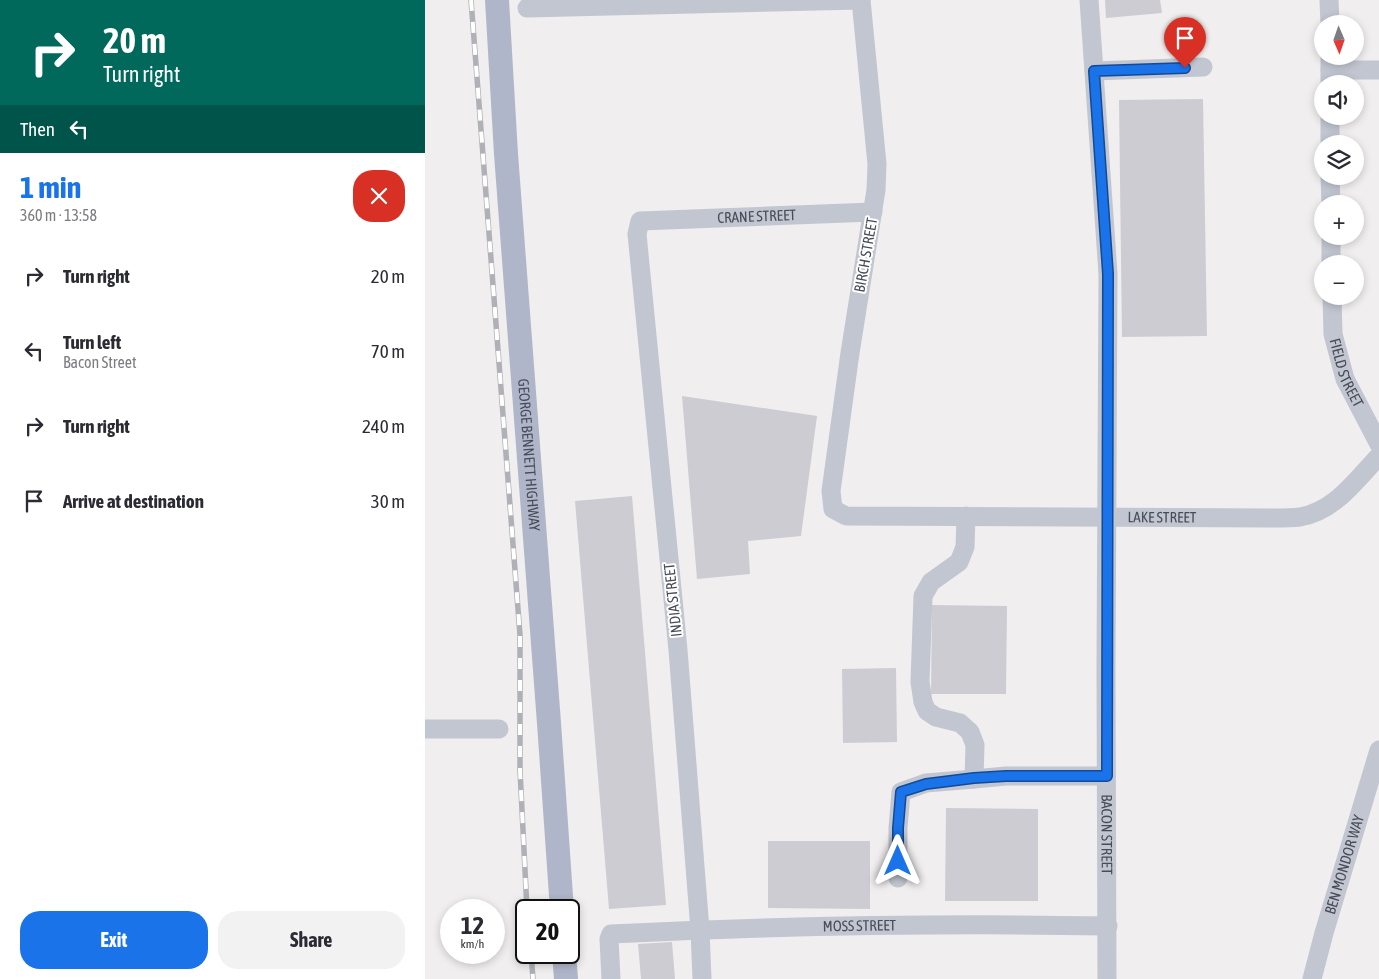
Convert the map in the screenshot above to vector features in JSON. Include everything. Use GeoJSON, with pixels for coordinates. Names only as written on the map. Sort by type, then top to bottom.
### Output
{"type":"FeatureCollection","features":[{"type":"Feature","properties":{"kind":"main road","name":"GEORGE BENNETT HIGHWAY"},"geometry":{"type":"LineString","coordinates":[[497,0],[505,154],[549,723],[560,899]]}},
{"type":"Feature","properties":{"kind":"main road"},"geometry":{"type":"LineString","coordinates":[[565,964],[566,979]]}},
{"type":"Feature","properties":{"kind":"street"},"geometry":{"type":"LineString","coordinates":[[527,8],[584,3],[861,0]]}},
{"type":"Feature","properties":{"kind":"street","name":"BIRCH STREET"},"geometry":{"type":"LineString","coordinates":[[833,509],[831,491],[861,277],[873,212],[877,164],[861,0]]}},
{"type":"Feature","properties":{"kind":"street","name":"BACON STREET"},"geometry":{"type":"LineString","coordinates":[[1089,0],[1108,274],[1106,516],[1107,979]]}},
{"type":"Feature","properties":{"kind":"street"},"geometry":{"type":"LineString","coordinates":[[1329,0],[1329,15]]}},
{"type":"Feature","properties":{"kind":"street"},"geometry":{"type":"LineString","coordinates":[[1094,71],[1203,67]]}},
{"type":"Feature","properties":{"kind":"street"},"geometry":{"type":"LineString","coordinates":[[1330,70],[1379,70]]}},
{"type":"Feature","properties":{"kind":"street","name":"CRANE STREET"},"geometry":{"type":"LineString","coordinates":[[640,221],[873,212]]}},
{"type":"Feature","properties":{"kind":"street","name":"INDIA STREET"},"geometry":{"type":"LineString","coordinates":[[640,221],[637,234],[678,650],[701,930],[702,979]]}},
{"type":"Feature","properties":{"kind":"street","name":"FIELD STREET"},"geometry":{"type":"LineString","coordinates":[[1332,305],[1333,334],[1345,379],[1379,444]]}},
{"type":"Feature","properties":{"kind":"street","name":"LAKE STREET"},"geometry":{"type":"LineString","coordinates":[[833,509],[846,516],[1300,517],[1320,511],[1335,503],[1379,456]]}},
{"type":"Feature","properties":{"kind":"street"},"geometry":{"type":"LineString","coordinates":[[966,516],[965,547],[959,562],[931,582],[923,596],[920,682],[923,702],[927,711],[936,717],[960,723],[970,732],[975,745],[974,778]]}},
{"type":"Feature","properties":{"kind":"street"},"geometry":{"type":"LineString","coordinates":[[425,729],[499,729]]}},
{"type":"Feature","properties":{"kind":"street","name":"BEN MONDOR WAY"},"geometry":{"type":"LineString","coordinates":[[1311,979],[1379,750]]}},
{"type":"Feature","properties":{"kind":"street"},"geometry":{"type":"LineString","coordinates":[[898,878],[898,828],[901,792],[926,784],[974,778],[1006,776],[1107,776]]}},
{"type":"Feature","properties":{"kind":"street","name":"MOSS STREET"},"geometry":{"type":"LineString","coordinates":[[611,979],[609,939],[611,934],[701,930],[1020,925],[1107,926]]}},
{"type":"Feature","properties":{"kind":"building"},"geometry":{"type":"Polygon","coordinates":[[[1105,0],[1160,0],[1162,13],[1106,18],[1105,0]]]}},
{"type":"Feature","properties":{"kind":"building"},"geometry":{"type":"Polygon","coordinates":[[[1203,99],[1207,336],[1122,337],[1119,100],[1203,99]]]}},
{"type":"Feature","properties":{"kind":"building"},"geometry":{"type":"Polygon","coordinates":[[[682,396],[817,416],[801,536],[748,541],[750,574],[697,579],[682,396]]]}},
{"type":"Feature","properties":{"kind":"building"},"geometry":{"type":"Polygon","coordinates":[[[632,496],[666,905],[609,909],[575,501],[632,496]]]}},
{"type":"Feature","properties":{"kind":"building"},"geometry":{"type":"Polygon","coordinates":[[[932,605],[1007,606],[1006,694],[931,694],[932,605]]]}},
{"type":"Feature","properties":{"kind":"building"},"geometry":{"type":"Polygon","coordinates":[[[896,668],[897,742],[843,743],[842,669],[896,668]]]}},
{"type":"Feature","properties":{"kind":"building"},"geometry":{"type":"Polygon","coordinates":[[[946,808],[1038,809],[1038,901],[945,901],[946,808]]]}},
{"type":"Feature","properties":{"kind":"building"},"geometry":{"type":"Polygon","coordinates":[[[768,841],[870,841],[870,909],[768,908],[768,841]]]}},
{"type":"Feature","properties":{"kind":"building"},"geometry":{"type":"Polygon","coordinates":[[[672,942],[675,979],[641,979],[638,944],[672,942]]]}},
{"type":"Feature","properties":{"kind":"railway"},"geometry":{"type":"LineString","coordinates":[[471,0],[520,635],[520,770],[526,899]]}},
{"type":"Feature","properties":{"kind":"railway"},"geometry":{"type":"LineString","coordinates":[[532,964],[533,979]]}},
{"type":"Feature","properties":{"kind":"route"},"geometry":{"type":"LineString","coordinates":[[898,861],[901,792],[926,784],[974,778],[1006,776],[1107,776],[1106,516],[1108,274],[1094,71],[1185,68]]}}]}
